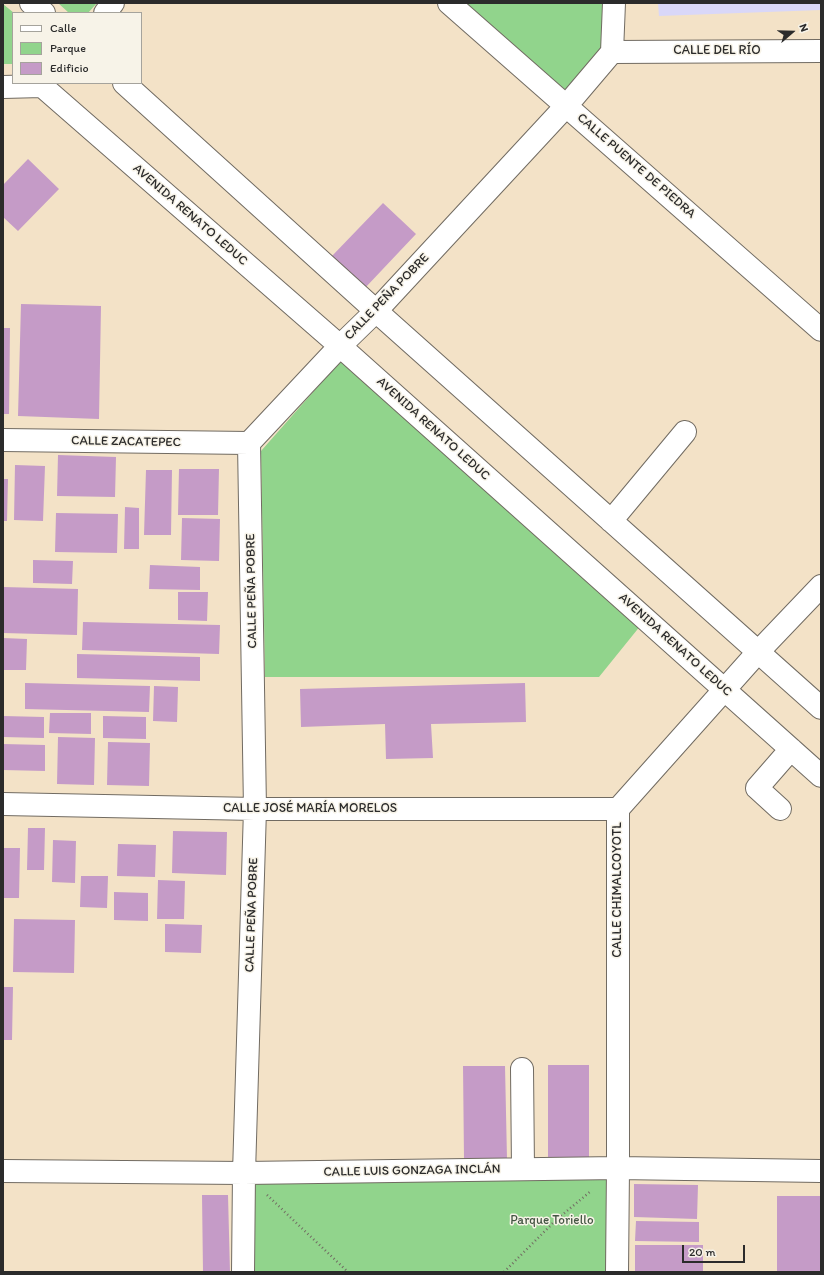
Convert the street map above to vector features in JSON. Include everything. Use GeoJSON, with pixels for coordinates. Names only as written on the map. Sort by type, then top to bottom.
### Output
{"type":"FeatureCollection","features":[{"type":"Feature","properties":{"kind":"street"},"geometry":{"type":"LineString","coordinates":[[31,3],[43,12]]}},
{"type":"Feature","properties":{"kind":"street"},"geometry":{"type":"LineString","coordinates":[[106,12],[113,3]]}},
{"type":"Feature","properties":{"kind":"street","name":"CALLE PUENTE DE PIEDRA"},"geometry":{"type":"LineString","coordinates":[[449,3],[567,105],[821,330]]}},
{"type":"Feature","properties":{"kind":"street"},"geometry":{"type":"LineString","coordinates":[[612,52],[614,3]]}},
{"type":"Feature","properties":{"kind":"street","name":"CALLE DEL RÍO"},"geometry":{"type":"LineString","coordinates":[[612,52],[821,51]]}},
{"type":"Feature","properties":{"kind":"street","name":"CALLE PEÑA POBRE"},"geometry":{"type":"LineString","coordinates":[[243,1272],[244,1173],[255,809],[249,443],[340,346],[376,311],[567,105],[612,52]]}},
{"type":"Feature","properties":{"kind":"street"},"geometry":{"type":"LineString","coordinates":[[125,84],[376,311],[821,708]]}},
{"type":"Feature","properties":{"kind":"street","name":"AVENIDA RENATO LEDUC"},"geometry":{"type":"LineString","coordinates":[[3,87],[42,86],[340,346],[821,776]]}},
{"type":"Feature","properties":{"kind":"street"},"geometry":{"type":"LineString","coordinates":[[611,521],[685,432]]}},
{"type":"Feature","properties":{"kind":"street","name":"CALLE ZACATEPEC"},"geometry":{"type":"LineString","coordinates":[[3,440],[249,443]]}},
{"type":"Feature","properties":{"kind":"street","name":"CALLE CHIMALCOYOTL"},"geometry":{"type":"LineString","coordinates":[[617,1272],[618,809],[758,652],[821,586]]}},
{"type":"Feature","properties":{"kind":"street"},"geometry":{"type":"LineString","coordinates":[[780,809],[757,788],[791,749]]}},
{"type":"Feature","properties":{"kind":"street","name":"CALLE JOSÉ MARÍA MORELOS"},"geometry":{"type":"LineString","coordinates":[[3,804],[255,809],[618,809]]}},
{"type":"Feature","properties":{"kind":"street"},"geometry":{"type":"LineString","coordinates":[[522,1069],[523,1170]]}},
{"type":"Feature","properties":{"kind":"street","name":"CALLE LUIS GONZAGA INCLÁN"},"geometry":{"type":"LineString","coordinates":[[3,1171],[244,1173],[618,1168],[821,1171]]}},
{"type":"Feature","properties":{"kind":"path"},"geometry":{"type":"LineString","coordinates":[[504,1272],[556,1220],[618,1168]]}},
{"type":"Feature","properties":{"kind":"path"},"geometry":{"type":"LineString","coordinates":[[244,1173],[348,1272]]}},
{"type":"Feature","properties":{"kind":"shaded area"},"geometry":{"type":"Polygon","coordinates":[[[658,3],[821,3],[821,10],[659,16],[658,3]]]}},
{"type":"Feature","properties":{"kind":"green space"},"geometry":{"type":"Polygon","coordinates":[[[58,3],[97,3],[89,12],[68,12],[58,3]]]}},
{"type":"Feature","properties":{"kind":"green space"},"geometry":{"type":"Polygon","coordinates":[[[457,3],[611,3],[612,52],[567,105],[457,3]]]}},
{"type":"Feature","properties":{"kind":"green space"},"geometry":{"type":"Polygon","coordinates":[[[3,4],[13,12],[12,64],[3,64],[3,4]]]}},
{"type":"Feature","properties":{"kind":"green space"},"geometry":{"type":"Polygon","coordinates":[[[344,357],[641,625],[599,677],[265,677],[261,451],[344,357]]]}},
{"type":"Feature","properties":{"kind":"green space","name":"Parque Toriello"},"geometry":{"type":"Polygon","coordinates":[[[618,1168],[617,1272],[243,1272],[244,1173],[618,1168]]]}},
{"type":"Feature","properties":{"kind":"building"},"geometry":{"type":"Polygon","coordinates":[[[28,159],[59,189],[18,231],[3,217],[3,185],[28,159]]]}},
{"type":"Feature","properties":{"kind":"building"},"geometry":{"type":"Polygon","coordinates":[[[383,203],[416,234],[365,288],[332,256],[383,203]]]}},
{"type":"Feature","properties":{"kind":"building"},"geometry":{"type":"Polygon","coordinates":[[[21,304],[101,306],[99,419],[18,416],[21,304]]]}},
{"type":"Feature","properties":{"kind":"building"},"geometry":{"type":"Polygon","coordinates":[[[3,328],[10,328],[9,414],[3,414],[3,328]]]}},
{"type":"Feature","properties":{"kind":"building"},"geometry":{"type":"Polygon","coordinates":[[[58,455],[116,457],[115,497],[57,496],[58,455]]]}},
{"type":"Feature","properties":{"kind":"building"},"geometry":{"type":"Polygon","coordinates":[[[15,465],[45,466],[43,521],[14,520],[15,465]]]}},
{"type":"Feature","properties":{"kind":"building"},"geometry":{"type":"Polygon","coordinates":[[[179,469],[219,469],[218,515],[178,515],[179,469]]]}},
{"type":"Feature","properties":{"kind":"building"},"geometry":{"type":"Polygon","coordinates":[[[146,470],[172,470],[171,535],[144,535],[146,470]]]}},
{"type":"Feature","properties":{"kind":"building"},"geometry":{"type":"Polygon","coordinates":[[[3,479],[8,479],[7,521],[3,521],[3,479]]]}},
{"type":"Feature","properties":{"kind":"building"},"geometry":{"type":"Polygon","coordinates":[[[125,507],[139,508],[139,549],[124,549],[125,507]]]}},
{"type":"Feature","properties":{"kind":"building"},"geometry":{"type":"Polygon","coordinates":[[[56,513],[118,514],[117,553],[55,552],[56,513]]]}},
{"type":"Feature","properties":{"kind":"building"},"geometry":{"type":"Polygon","coordinates":[[[182,518],[220,519],[219,561],[181,560],[182,518]]]}},
{"type":"Feature","properties":{"kind":"building"},"geometry":{"type":"Polygon","coordinates":[[[33,560],[73,561],[72,584],[33,583],[33,560]]]}},
{"type":"Feature","properties":{"kind":"building"},"geometry":{"type":"Polygon","coordinates":[[[150,565],[200,567],[200,590],[149,589],[150,565]]]}},
{"type":"Feature","properties":{"kind":"building"},"geometry":{"type":"Polygon","coordinates":[[[3,587],[78,589],[77,635],[3,633],[3,587]]]}},
{"type":"Feature","properties":{"kind":"building"},"geometry":{"type":"Polygon","coordinates":[[[178,592],[208,592],[207,621],[178,620],[178,592]]]}},
{"type":"Feature","properties":{"kind":"building"},"geometry":{"type":"Polygon","coordinates":[[[83,622],[220,625],[219,654],[82,650],[83,622]]]}},
{"type":"Feature","properties":{"kind":"building"},"geometry":{"type":"Polygon","coordinates":[[[3,638],[27,639],[26,670],[3,670],[3,638]]]}},
{"type":"Feature","properties":{"kind":"building"},"geometry":{"type":"Polygon","coordinates":[[[77,654],[200,657],[200,681],[77,678],[77,654]]]}},
{"type":"Feature","properties":{"kind":"building"},"geometry":{"type":"Polygon","coordinates":[[[25,683],[150,686],[149,712],[25,709],[25,683]]]}},
{"type":"Feature","properties":{"kind":"building"},"geometry":{"type":"Polygon","coordinates":[[[525,683],[526,722],[431,724],[433,758],[386,759],[385,724],[301,727],[300,689],[525,683]]]}},
{"type":"Feature","properties":{"kind":"building"},"geometry":{"type":"Polygon","coordinates":[[[154,686],[178,687],[177,722],[153,721],[154,686]]]}},
{"type":"Feature","properties":{"kind":"building"},"geometry":{"type":"Polygon","coordinates":[[[50,713],[91,713],[91,734],[49,733],[50,713]]]}},
{"type":"Feature","properties":{"kind":"building"},"geometry":{"type":"Polygon","coordinates":[[[3,716],[44,717],[44,738],[3,737],[3,716]]]}},
{"type":"Feature","properties":{"kind":"building"},"geometry":{"type":"Polygon","coordinates":[[[103,716],[146,717],[146,739],[103,738],[103,716]]]}},
{"type":"Feature","properties":{"kind":"building"},"geometry":{"type":"Polygon","coordinates":[[[58,737],[95,738],[94,785],[57,784],[58,737]]]}},
{"type":"Feature","properties":{"kind":"building"},"geometry":{"type":"Polygon","coordinates":[[[108,742],[150,743],[149,786],[107,785],[108,742]]]}},
{"type":"Feature","properties":{"kind":"building"},"geometry":{"type":"Polygon","coordinates":[[[3,744],[45,745],[45,771],[3,770],[3,744]]]}},
{"type":"Feature","properties":{"kind":"building"},"geometry":{"type":"Polygon","coordinates":[[[28,828],[45,828],[44,870],[27,870],[28,828]]]}},
{"type":"Feature","properties":{"kind":"building"},"geometry":{"type":"Polygon","coordinates":[[[173,831],[227,832],[226,875],[172,873],[173,831]]]}},
{"type":"Feature","properties":{"kind":"building"},"geometry":{"type":"Polygon","coordinates":[[[53,840],[76,841],[75,883],[52,882],[53,840]]]}},
{"type":"Feature","properties":{"kind":"building"},"geometry":{"type":"Polygon","coordinates":[[[118,844],[156,845],[155,877],[117,876],[118,844]]]}},
{"type":"Feature","properties":{"kind":"building"},"geometry":{"type":"Polygon","coordinates":[[[3,848],[20,848],[19,898],[3,898],[3,848]]]}},
{"type":"Feature","properties":{"kind":"building"},"geometry":{"type":"Polygon","coordinates":[[[81,876],[108,876],[107,908],[80,907],[81,876]]]}},
{"type":"Feature","properties":{"kind":"building"},"geometry":{"type":"Polygon","coordinates":[[[158,880],[185,881],[184,919],[157,919],[158,880]]]}},
{"type":"Feature","properties":{"kind":"building"},"geometry":{"type":"Polygon","coordinates":[[[114,892],[148,893],[148,921],[114,920],[114,892]]]}},
{"type":"Feature","properties":{"kind":"building"},"geometry":{"type":"Polygon","coordinates":[[[14,919],[75,920],[74,973],[13,972],[14,919]]]}},
{"type":"Feature","properties":{"kind":"building"},"geometry":{"type":"Polygon","coordinates":[[[165,924],[202,925],[201,953],[165,952],[165,924]]]}},
{"type":"Feature","properties":{"kind":"building"},"geometry":{"type":"Polygon","coordinates":[[[3,987],[13,987],[12,1040],[3,1040],[3,987]]]}},
{"type":"Feature","properties":{"kind":"building"},"geometry":{"type":"Polygon","coordinates":[[[548,1065],[589,1065],[589,1158],[548,1159],[548,1065]]]}},
{"type":"Feature","properties":{"kind":"building"},"geometry":{"type":"Polygon","coordinates":[[[463,1066],[505,1066],[507,1159],[464,1159],[463,1066]]]}},
{"type":"Feature","properties":{"kind":"building"},"geometry":{"type":"Polygon","coordinates":[[[634,1184],[698,1185],[697,1219],[634,1217],[634,1184]]]}},
{"type":"Feature","properties":{"kind":"building"},"geometry":{"type":"Polygon","coordinates":[[[202,1195],[228,1195],[230,1272],[203,1272],[202,1195]]]}},
{"type":"Feature","properties":{"kind":"building"},"geometry":{"type":"Polygon","coordinates":[[[777,1196],[821,1196],[821,1272],[777,1272],[777,1196]]]}},
{"type":"Feature","properties":{"kind":"building"},"geometry":{"type":"Polygon","coordinates":[[[636,1221],[699,1222],[699,1242],[635,1241],[636,1221]]]}},
{"type":"Feature","properties":{"kind":"building"},"geometry":{"type":"Polygon","coordinates":[[[635,1245],[703,1245],[703,1272],[635,1272],[635,1245]]]}}]}
